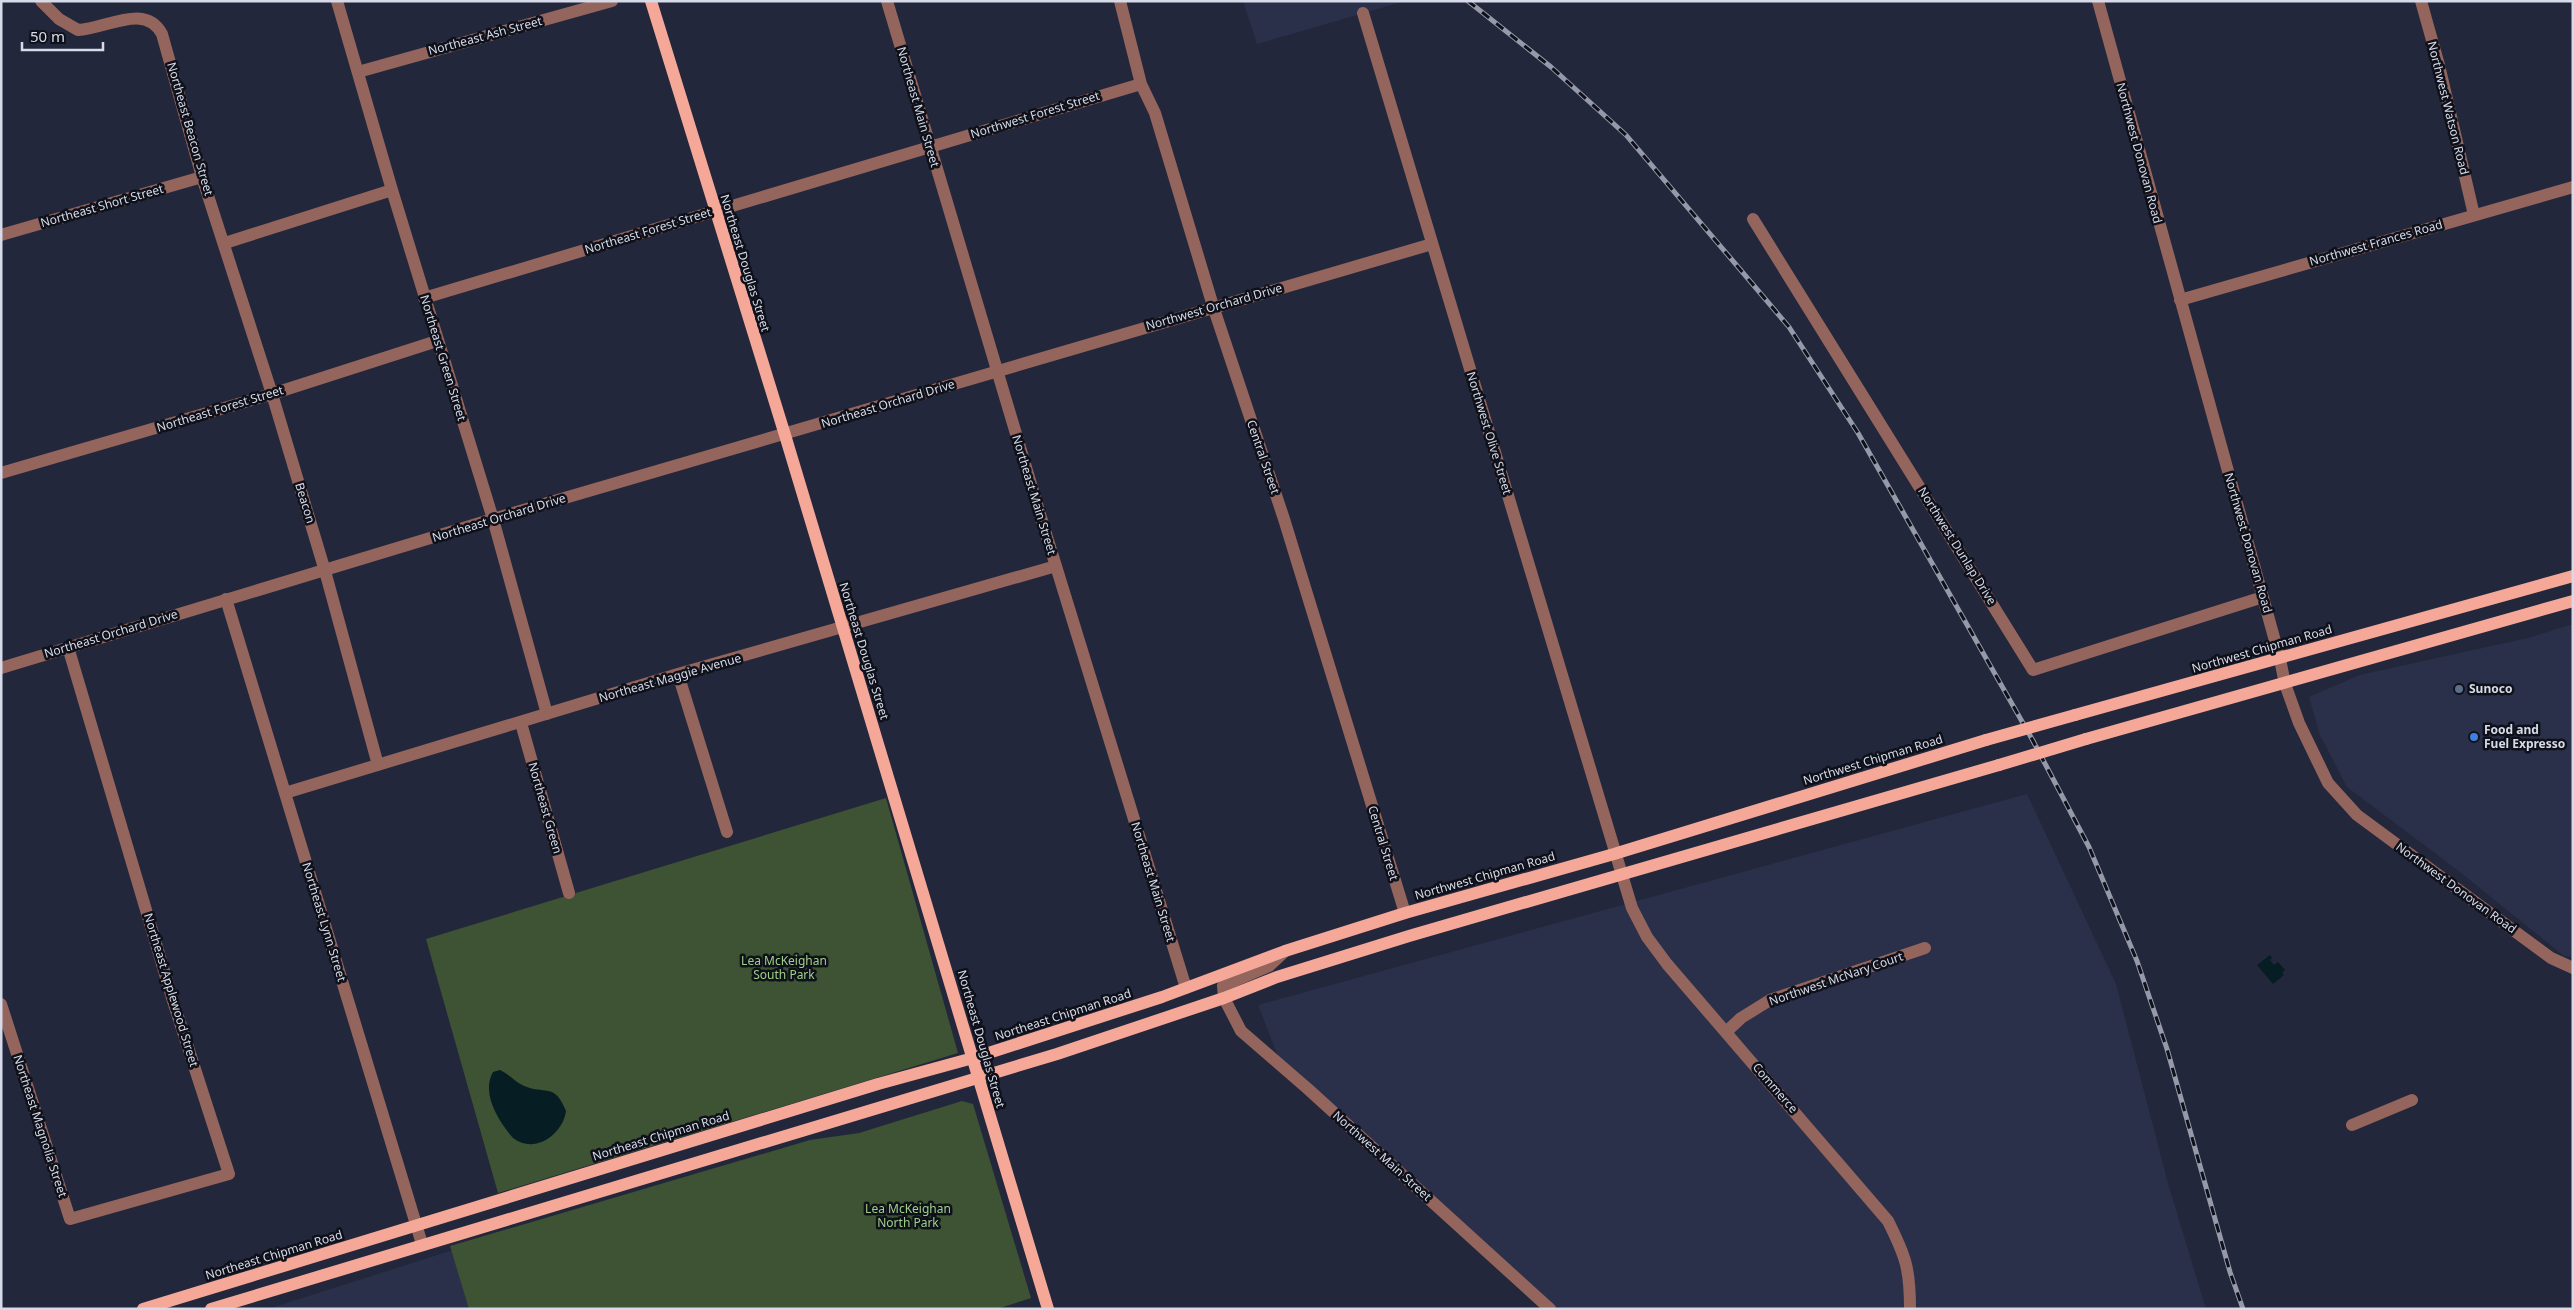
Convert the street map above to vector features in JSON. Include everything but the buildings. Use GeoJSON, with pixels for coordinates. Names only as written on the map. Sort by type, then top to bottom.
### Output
{"type":"FeatureCollection","features":[{"type":"Feature","properties":{"kind":"main road","name":"Northeast Douglas Street"},"geometry":{"type":"LineString","coordinates":[[650,1],[714,212],[785,435],[1048,1309]]}},
{"type":"Feature","properties":{"kind":"main road","name":"Northwest Chipman Road"},"geometry":{"type":"LineString","coordinates":[[1186,988],[1285,951],[1405,913],[1614,854],[1986,740],[2573,576]]}},
{"type":"Feature","properties":{"kind":"main road"},"geometry":{"type":"LineString","coordinates":[[211,1309],[977,1078],[1224,998],[1305,968],[2086,739],[2573,601]]}},
{"type":"Feature","properties":{"kind":"main road","name":"Northeast Chipman Road"},"geometry":{"type":"LineString","coordinates":[[143,1309],[878,1084],[973,1058],[1162,998],[1186,988]]}},
{"type":"Feature","properties":{"kind":"street","name":"Northeast Green Street"},"geometry":{"type":"LineString","coordinates":[[337,1],[424,298],[493,519],[547,714]]}},
{"type":"Feature","properties":{"kind":"street","name":"Northeast Ash Street"},"geometry":{"type":"LineString","coordinates":[[358,72],[612,1]]}},
{"type":"Feature","properties":{"kind":"street","name":"Northeast Main Street"},"geometry":{"type":"LineString","coordinates":[[887,1],[1056,566],[1186,988]]}},
{"type":"Feature","properties":{"kind":"street","name":"Central Street"},"geometry":{"type":"LineString","coordinates":[[1120,1],[1141,84],[1155,113],[1214,306],[1284,519],[1405,913]]}},
{"type":"Feature","properties":{"kind":"street","name":"Northwest Donovan Road"},"geometry":{"type":"LineString","coordinates":[[2098,1],[2263,596],[2285,684],[2316,763],[2328,782],[2357,815],[2551,958],[2573,968]]}},
{"type":"Feature","properties":{"kind":"street","name":"Northwest Watson Road"},"geometry":{"type":"LineString","coordinates":[[2421,1],[2439,65],[2474,215]]}},
{"type":"Feature","properties":{"kind":"street","name":"Northeast Beacon Street"},"geometry":{"type":"LineString","coordinates":[[43,2],[59,19],[78,30],[94,29],[126,20],[149,19],[158,26],[162,34],[202,177],[225,243]]}},
{"type":"Feature","properties":{"kind":"street","name":"Northwest Olive Street"},"geometry":{"type":"LineString","coordinates":[[1363,13],[1621,874]]}},
{"type":"Feature","properties":{"kind":"street","name":"Northwest Forest Street"},"geometry":{"type":"LineString","coordinates":[[930,147],[1141,84]]}},
{"type":"Feature","properties":{"kind":"street","name":"Northeast Forest Street"},"geometry":{"type":"LineString","coordinates":[[424,298],[930,147]]}},
{"type":"Feature","properties":{"kind":"street","name":"Northeast Short Street"},"geometry":{"type":"LineString","coordinates":[[1,235],[202,177]]}},
{"type":"Feature","properties":{"kind":"street","name":"Northwest Frances Road"},"geometry":{"type":"LineString","coordinates":[[2180,300],[2573,187]]}},
{"type":"Feature","properties":{"kind":"street"},"geometry":{"type":"LineString","coordinates":[[225,243],[392,190]]}},
{"type":"Feature","properties":{"kind":"street","name":"Northwest Dunlap Drive"},"geometry":{"type":"LineString","coordinates":[[1753,219],[2034,670],[2263,596]]}},
{"type":"Feature","properties":{"kind":"street","name":"Beacon"},"geometry":{"type":"LineString","coordinates":[[225,243],[325,571],[378,765]]}},
{"type":"Feature","properties":{"kind":"street","name":"Northwest Orchard Drive"},"geometry":{"type":"LineString","coordinates":[[998,371],[1214,306],[1432,244]]}},
{"type":"Feature","properties":{"kind":"street","name":"Northeast Forest Street"},"geometry":{"type":"LineString","coordinates":[[1,473],[272,394],[437,341]]}},
{"type":"Feature","properties":{"kind":"street","name":"Northeast Orchard Drive"},"geometry":{"type":"LineString","coordinates":[[1,668],[493,519],[785,435],[998,371]]}},
{"type":"Feature","properties":{"kind":"street","name":"Northeast Maggie Avenue"},"geometry":{"type":"LineString","coordinates":[[285,793],[678,674],[843,629],[1056,566]]}},
{"type":"Feature","properties":{"kind":"street","name":"Northeast Lynn Street"},"geometry":{"type":"LineString","coordinates":[[226,599],[422,1244]]}},
{"type":"Feature","properties":{"kind":"street","name":"Northeast Applewood Street"},"geometry":{"type":"LineString","coordinates":[[68,647],[173,1001],[229,1174],[70,1219]]}},
{"type":"Feature","properties":{"kind":"street"},"geometry":{"type":"LineString","coordinates":[[678,674],[727,832]]}},
{"type":"Feature","properties":{"kind":"street","name":"Northeast Green"},"geometry":{"type":"LineString","coordinates":[[521,723],[569,893]]}},
{"type":"Feature","properties":{"kind":"street","name":"Commerce"},"geometry":{"type":"LineString","coordinates":[[1621,874],[1632,908],[1647,937],[1667,964],[1888,1221],[1903,1251],[1910,1275],[1910,1309]]}},
{"type":"Feature","properties":{"kind":"street","name":"Northwest McNary Court"},"geometry":{"type":"LineString","coordinates":[[1726,1032],[1741,1018],[1770,1000],[1925,948]]}},
{"type":"Feature","properties":{"kind":"street"},"geometry":{"type":"LineString","coordinates":[[1224,998],[1223,986],[1269,966],[1285,951]]}},
{"type":"Feature","properties":{"kind":"street","name":"Northwest Main Street"},"geometry":{"type":"LineString","coordinates":[[1224,998],[1241,1031],[1308,1089],[1550,1309]]}},
{"type":"Feature","properties":{"kind":"street","name":"Northeast Magnolia Street"},"geometry":{"type":"LineString","coordinates":[[1,1004],[70,1219]]}},
{"type":"Feature","properties":{"kind":"street"},"geometry":{"type":"LineString","coordinates":[[2352,1125],[2412,1100]]}},
{"type":"Feature","properties":{"kind":"shaded area"},"geometry":{"type":"Polygon","coordinates":[[[1243,1],[1405,1],[1257,44],[1243,1]]]}},
{"type":"Feature","properties":{"kind":"shaded area"},"geometry":{"type":"Polygon","coordinates":[[[2573,624],[2573,957],[2564,956],[2460,872],[2347,787],[2320,735],[2309,697],[2360,675],[2528,638],[2573,624]]]}},
{"type":"Feature","properties":{"kind":"shaded area"},"geometry":{"type":"Polygon","coordinates":[[[2027,794],[2116,984],[2169,1187],[2206,1309],[1550,1309],[1282,1066],[1258,1005],[2027,794]]]}},
{"type":"Feature","properties":{"kind":"shaded area"},"geometry":{"type":"Polygon","coordinates":[[[2270,955],[2272,958],[2270,960],[2274,965],[2278,962],[2285,970],[2282,973],[2284,975],[2273,984],[2257,965],[2270,955]]]}},
{"type":"Feature","properties":{"kind":"shaded area"},"geometry":{"type":"Polygon","coordinates":[[[500,1070],[522,1085],[553,1092],[562,1102],[566,1111],[564,1119],[560,1127],[547,1140],[539,1143],[521,1143],[513,1138],[502,1123],[493,1106],[489,1089],[493,1072],[500,1070]]]}},
{"type":"Feature","properties":{"kind":"shaded area"},"geometry":{"type":"Polygon","coordinates":[[[453,1250],[470,1309],[268,1309],[453,1250]]]}},
{"type":"Feature","properties":{"kind":"green space","name":"Lea McKeighan South Park"},"geometry":{"type":"Polygon","coordinates":[[[886,798],[958,1053],[498,1193],[426,939],[886,798]]]}},
{"type":"Feature","properties":{"kind":"green space","name":"Lea McKeighan North Park"},"geometry":{"type":"Polygon","coordinates":[[[962,1101],[973,1104],[1031,1298],[997,1309],[469,1309],[450,1246],[810,1140],[859,1133],[962,1101]]]}},
{"type":"Feature","properties":{"kind":"railway"},"geometry":{"type":"LineString","coordinates":[[1468,1],[1551,67],[1626,135],[1789,327],[1858,433],[2032,739],[2089,847],[2137,961],[2167,1049],[2230,1272],[2243,1309]]}},
{"type":"Feature","properties":{"kind":"place","name":"Sunoco"},"geometry":{"type":"Point","coordinates":[2459,689]}},
{"type":"Feature","properties":{"kind":"place","name":"Food and Fuel Expresso"},"geometry":{"type":"Point","coordinates":[2474,737]}}]}
